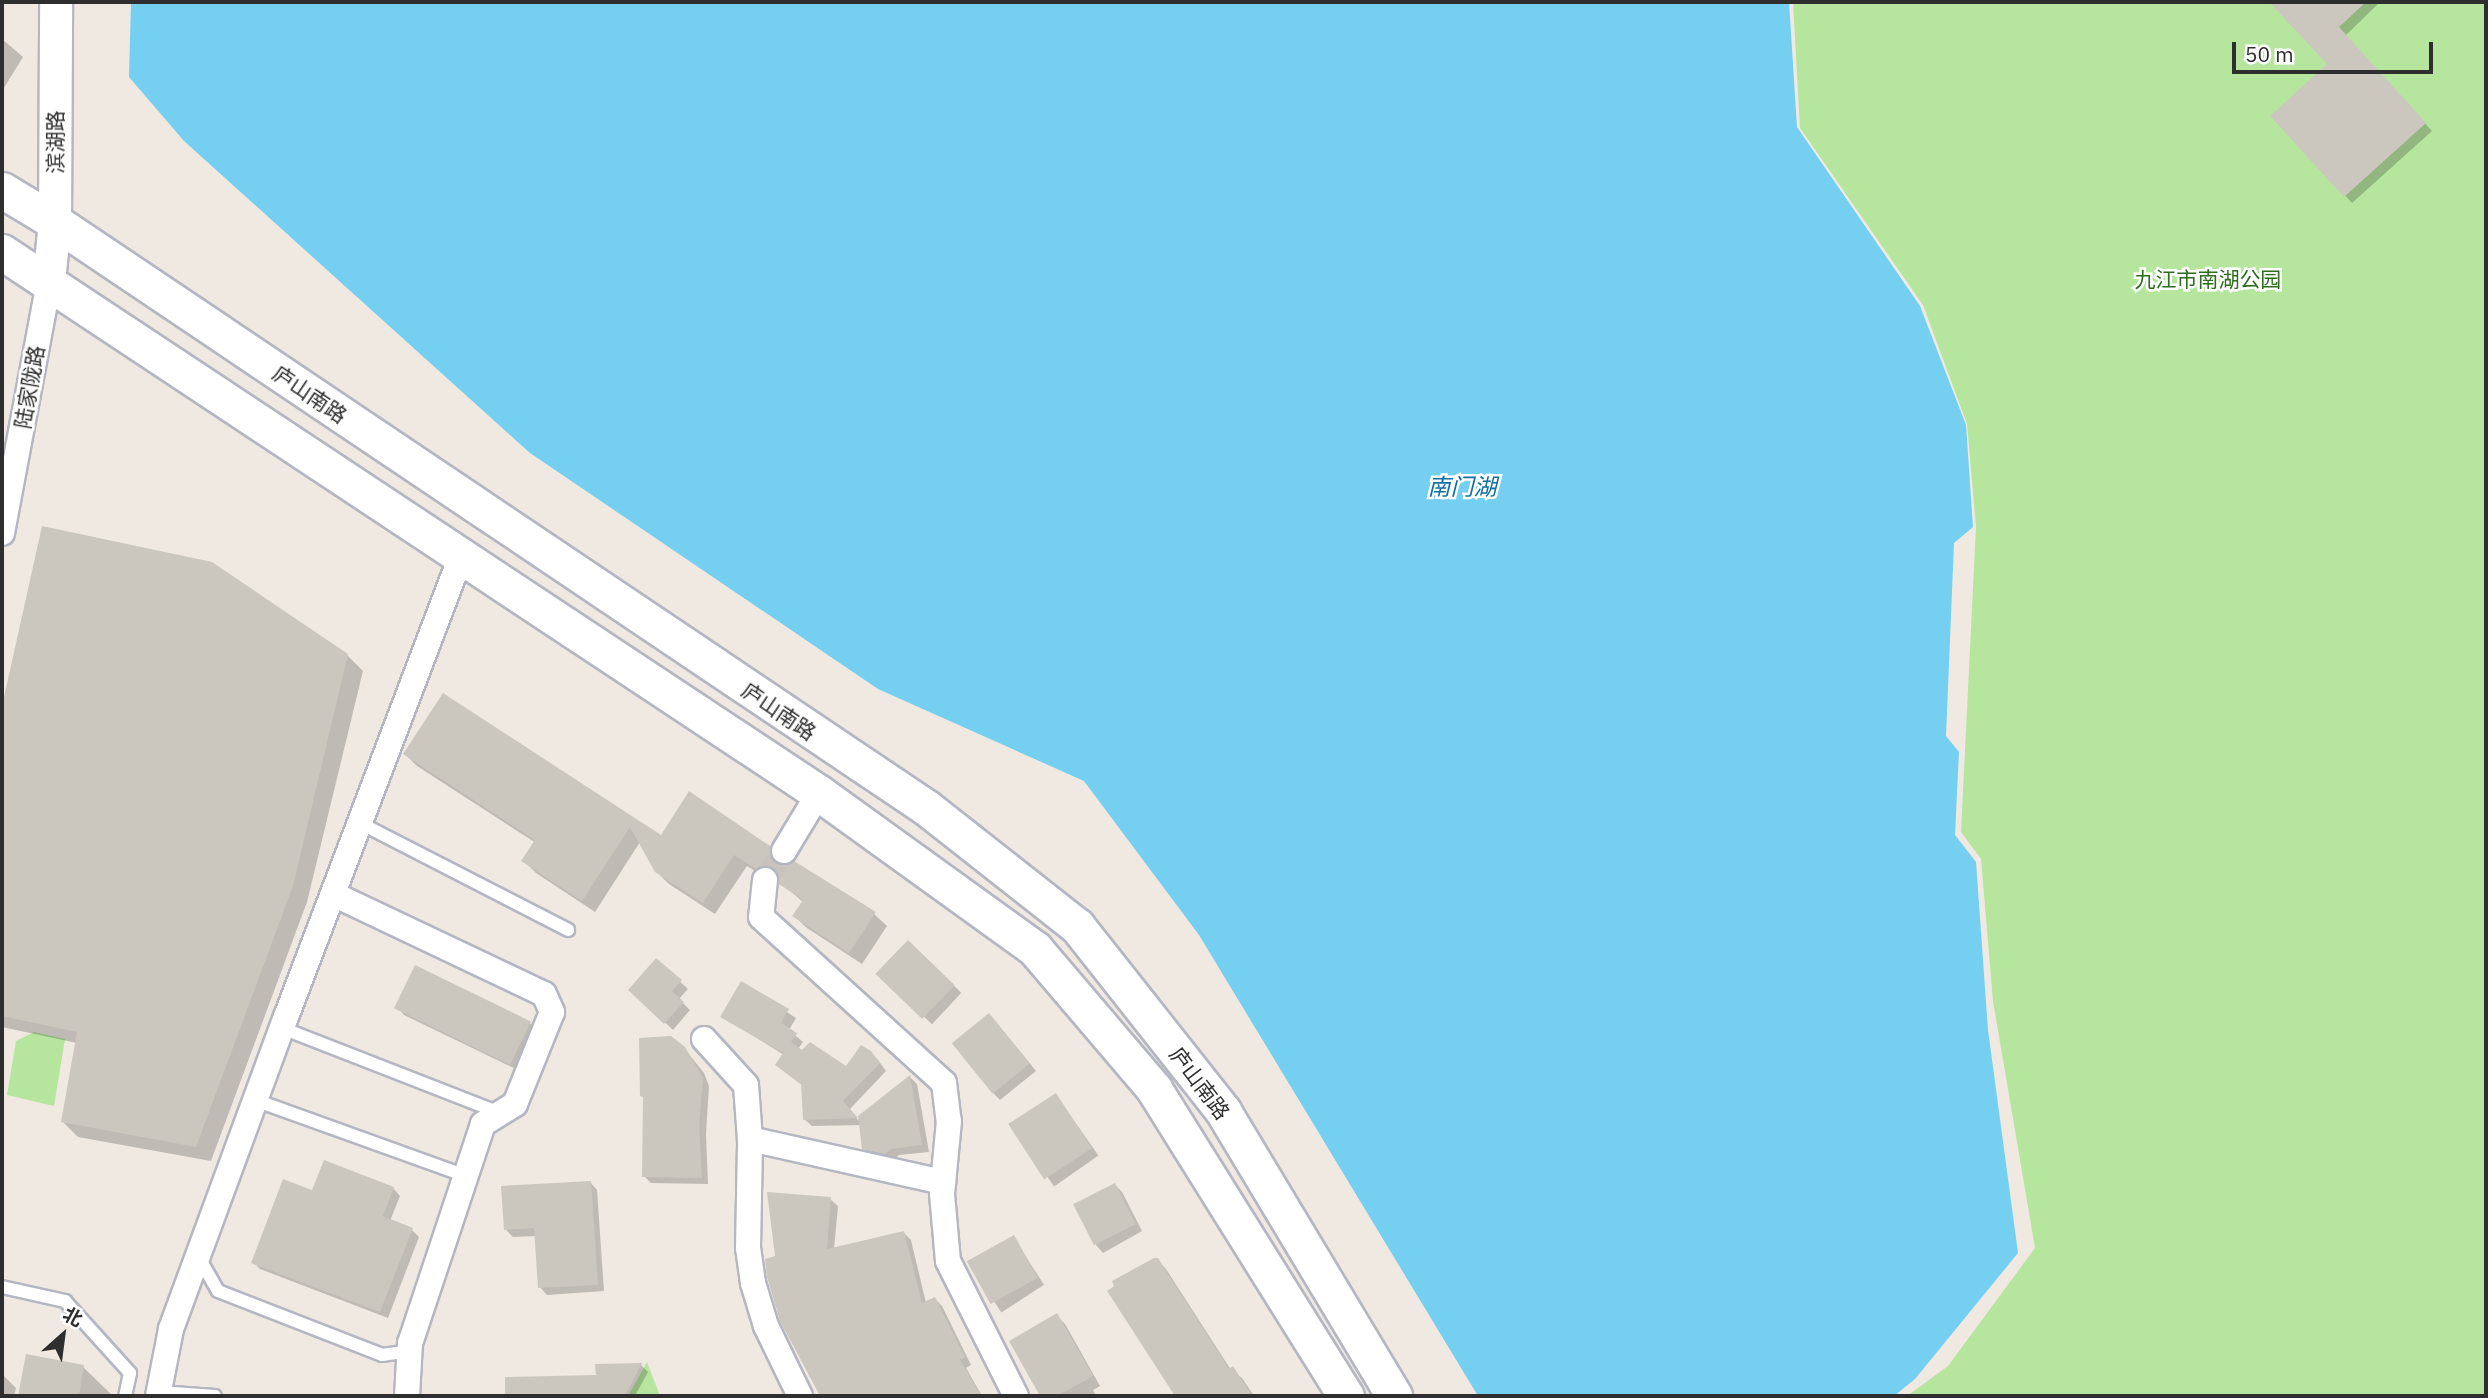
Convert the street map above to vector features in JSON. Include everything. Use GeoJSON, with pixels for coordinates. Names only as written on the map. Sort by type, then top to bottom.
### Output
{"type":"FeatureCollection","features":[{"type":"Feature","properties":{"kind":"main road","name":"庐山南路"},"geometry":{"type":"LineString","coordinates":[[2,190],[55,222],[927,808],[1077,926],[1223,1111],[1394,1396]]}},
{"type":"Feature","properties":{"kind":"main road","name":"庐山南路"},"geometry":{"type":"LineString","coordinates":[[2,252],[462,554],[819,793],[1035,949],[1154,1089],[1346,1396]]}},
{"type":"Feature","properties":{"kind":"street","name":"滨湖路"},"geometry":{"type":"LineString","coordinates":[[49,282],[55,222],[56,2]]}},
{"type":"Feature","properties":{"kind":"street","name":"陆家陇路"},"geometry":{"type":"LineString","coordinates":[[2,533],[49,282]]}},
{"type":"Feature","properties":{"kind":"street"},"geometry":{"type":"LineString","coordinates":[[159,1394],[171,1329],[332,894],[462,554]]}},
{"type":"Feature","properties":{"kind":"street"},"geometry":{"type":"LineString","coordinates":[[784,851],[819,793]]}},
{"type":"Feature","properties":{"kind":"street"},"geometry":{"type":"LineString","coordinates":[[765,880],[761,916],[944,1083],[949,1121],[943,1182],[947,1261],[1016,1396]]}},
{"type":"Feature","properties":{"kind":"street"},"geometry":{"type":"LineString","coordinates":[[332,894],[544,994],[552,1012],[515,1104],[483,1124],[410,1351],[407,1396]]}},
{"type":"Feature","properties":{"kind":"street"},"geometry":{"type":"LineString","coordinates":[[705,1040],[746,1085],[750,1139],[748,1248],[753,1283],[766,1326],[800,1396]]}},
{"type":"Feature","properties":{"kind":"street"},"geometry":{"type":"LineString","coordinates":[[750,1139],[943,1182]]}},
{"type":"Feature","properties":{"kind":"lane"},"geometry":{"type":"LineString","coordinates":[[360,823],[568,930]]}},
{"type":"Feature","properties":{"kind":"lane"},"geometry":{"type":"LineString","coordinates":[[282,1028],[501,1113]]}},
{"type":"Feature","properties":{"kind":"lane"},"geometry":{"type":"LineString","coordinates":[[255,1100],[466,1176]]}},
{"type":"Feature","properties":{"kind":"lane"},"geometry":{"type":"LineString","coordinates":[[198,1256],[218,1291],[382,1355],[410,1351]]}},
{"type":"Feature","properties":{"kind":"lane"},"geometry":{"type":"LineString","coordinates":[[2,1287],[65,1301],[130,1373],[125,1396]]}},
{"type":"Feature","properties":{"kind":"lane"},"geometry":{"type":"LineString","coordinates":[[159,1394],[215,1396]]}},
{"type":"Feature","properties":{"kind":"green space","name":"九江市南湖公园"},"geometry":{"type":"Polygon","coordinates":[[[1793,2],[2486,2],[2486,1396],[1907,1396],[1948,1366],[2035,1248],[1993,1001],[1981,859],[1961,832],[1976,527],[1967,424],[1923,305],[1800,128],[1793,2]]]}},
{"type":"Feature","properties":{"kind":"green space"},"geometry":{"type":"Polygon","coordinates":[[[34,1032],[65,1039],[54,1106],[7,1095],[16,1041],[34,1032]]]}},
{"type":"Feature","properties":{"kind":"green space"},"geometry":{"type":"Polygon","coordinates":[[[647,1362],[660,1396],[628,1396],[647,1362]]]}},
{"type":"Feature","properties":{"kind":"water","name":"南门湖"},"geometry":{"type":"Polygon","coordinates":[[[131,2],[1789,2],[1797,127],[1920,306],[1966,425],[1973,527],[1954,543],[1946,736],[1959,752],[1955,835],[1976,862],[1988,1030],[2018,1253],[1915,1379],[1894,1396],[1478,1396],[1199,935],[1084,781],[878,689],[530,453],[184,141],[129,77],[131,2]]]}},
{"type":"Feature","properties":{"kind":"building"},"geometry":{"type":"Polygon","coordinates":[[[2269,2],[2366,2],[2339,27],[2426,123],[2344,197],[2270,116],[2327,64],[2269,2]]]}},
{"type":"Feature","properties":{"kind":"building"},"geometry":{"type":"Polygon","coordinates":[[[42,526],[212,562],[348,654],[293,886],[196,1147],[61,1122],[77,1032],[2,1016],[2,706],[42,526]]]}},
{"type":"Feature","properties":{"kind":"building"},"geometry":{"type":"Polygon","coordinates":[[[443,693],[661,835],[689,791],[770,846],[771,858],[776,863],[784,866],[794,861],[876,912],[849,953],[792,916],[803,900],[779,884],[774,868],[766,865],[756,869],[734,855],[703,903],[655,872],[630,827],[582,901],[521,861],[535,840],[403,754],[443,693]]]}},
{"type":"Feature","properties":{"kind":"building"},"geometry":{"type":"Polygon","coordinates":[[[908,940],[955,985],[922,1019],[875,974],[908,940]]]}},
{"type":"Feature","properties":{"kind":"building"},"geometry":{"type":"Polygon","coordinates":[[[656,958],[682,980],[672,991],[684,1002],[664,1024],[628,990],[656,958]]]}},
{"type":"Feature","properties":{"kind":"building"},"geometry":{"type":"Polygon","coordinates":[[[415,965],[531,1022],[510,1065],[394,1008],[415,965]]]}},
{"type":"Feature","properties":{"kind":"building"},"geometry":{"type":"Polygon","coordinates":[[[741,981],[789,1009],[781,1023],[797,1033],[791,1042],[802,1050],[810,1042],[846,1066],[861,1045],[871,1051],[880,1063],[843,1101],[858,1118],[803,1120],[801,1084],[775,1065],[783,1053],[720,1017],[741,981]]]}},
{"type":"Feature","properties":{"kind":"building"},"geometry":{"type":"Polygon","coordinates":[[[989,1013],[1030,1064],[993,1094],[952,1043],[989,1013]]]}},
{"type":"Feature","properties":{"kind":"building"},"geometry":{"type":"Polygon","coordinates":[[[671,1036],[685,1047],[703,1078],[699,1126],[702,1178],[642,1177],[643,1097],[640,1096],[639,1038],[671,1036]]]}},
{"type":"Feature","properties":{"kind":"building"},"geometry":{"type":"Polygon","coordinates":[[[910,1075],[922,1145],[891,1149],[885,1154],[862,1149],[858,1116],[910,1075]]]}},
{"type":"Feature","properties":{"kind":"building"},"geometry":{"type":"Polygon","coordinates":[[[1056,1093],[1092,1148],[1044,1179],[1008,1124],[1056,1093]]]}},
{"type":"Feature","properties":{"kind":"building"},"geometry":{"type":"Polygon","coordinates":[[[324,1160],[394,1187],[383,1216],[413,1228],[380,1312],[251,1263],[283,1179],[312,1190],[324,1160]]]}},
{"type":"Feature","properties":{"kind":"building"},"geometry":{"type":"Polygon","coordinates":[[[591,1181],[598,1285],[538,1288],[534,1228],[504,1230],[501,1186],[591,1181]]]}},
{"type":"Feature","properties":{"kind":"building"},"geometry":{"type":"Polygon","coordinates":[[[1115,1183],[1136,1224],[1094,1245],[1073,1204],[1115,1183]]]}},
{"type":"Feature","properties":{"kind":"building"},"geometry":{"type":"Polygon","coordinates":[[[767,1192],[831,1197],[827,1249],[904,1231],[922,1303],[935,1297],[965,1357],[960,1360],[981,1396],[820,1396],[780,1321],[767,1277],[765,1259],[775,1256],[767,1192]]]}},
{"type":"Feature","properties":{"kind":"building"},"geometry":{"type":"Polygon","coordinates":[[[1014,1235],[1038,1278],[991,1304],[967,1261],[1014,1235]]]}},
{"type":"Feature","properties":{"kind":"building"},"geometry":{"type":"Polygon","coordinates":[[[1158,1258],[1229,1369],[1233,1366],[1252,1396],[1175,1396],[1107,1291],[1114,1286],[1112,1281],[1158,1258]]]}},
{"type":"Feature","properties":{"kind":"building"},"geometry":{"type":"Polygon","coordinates":[[[1057,1313],[1093,1376],[1057,1396],[1040,1396],[1009,1341],[1057,1313]]]}},
{"type":"Feature","properties":{"kind":"building"},"geometry":{"type":"Polygon","coordinates":[[[26,1354],[84,1365],[79,1396],[18,1396],[26,1354]]]}},
{"type":"Feature","properties":{"kind":"building"},"geometry":{"type":"Polygon","coordinates":[[[642,1363],[625,1396],[505,1396],[505,1377],[596,1375],[595,1364],[642,1363]]]}},
{"type":"Feature","properties":{"kind":"tunnel"},"geometry":{"type":"LineString","coordinates":[[765,880],[784,851]]}}]}
